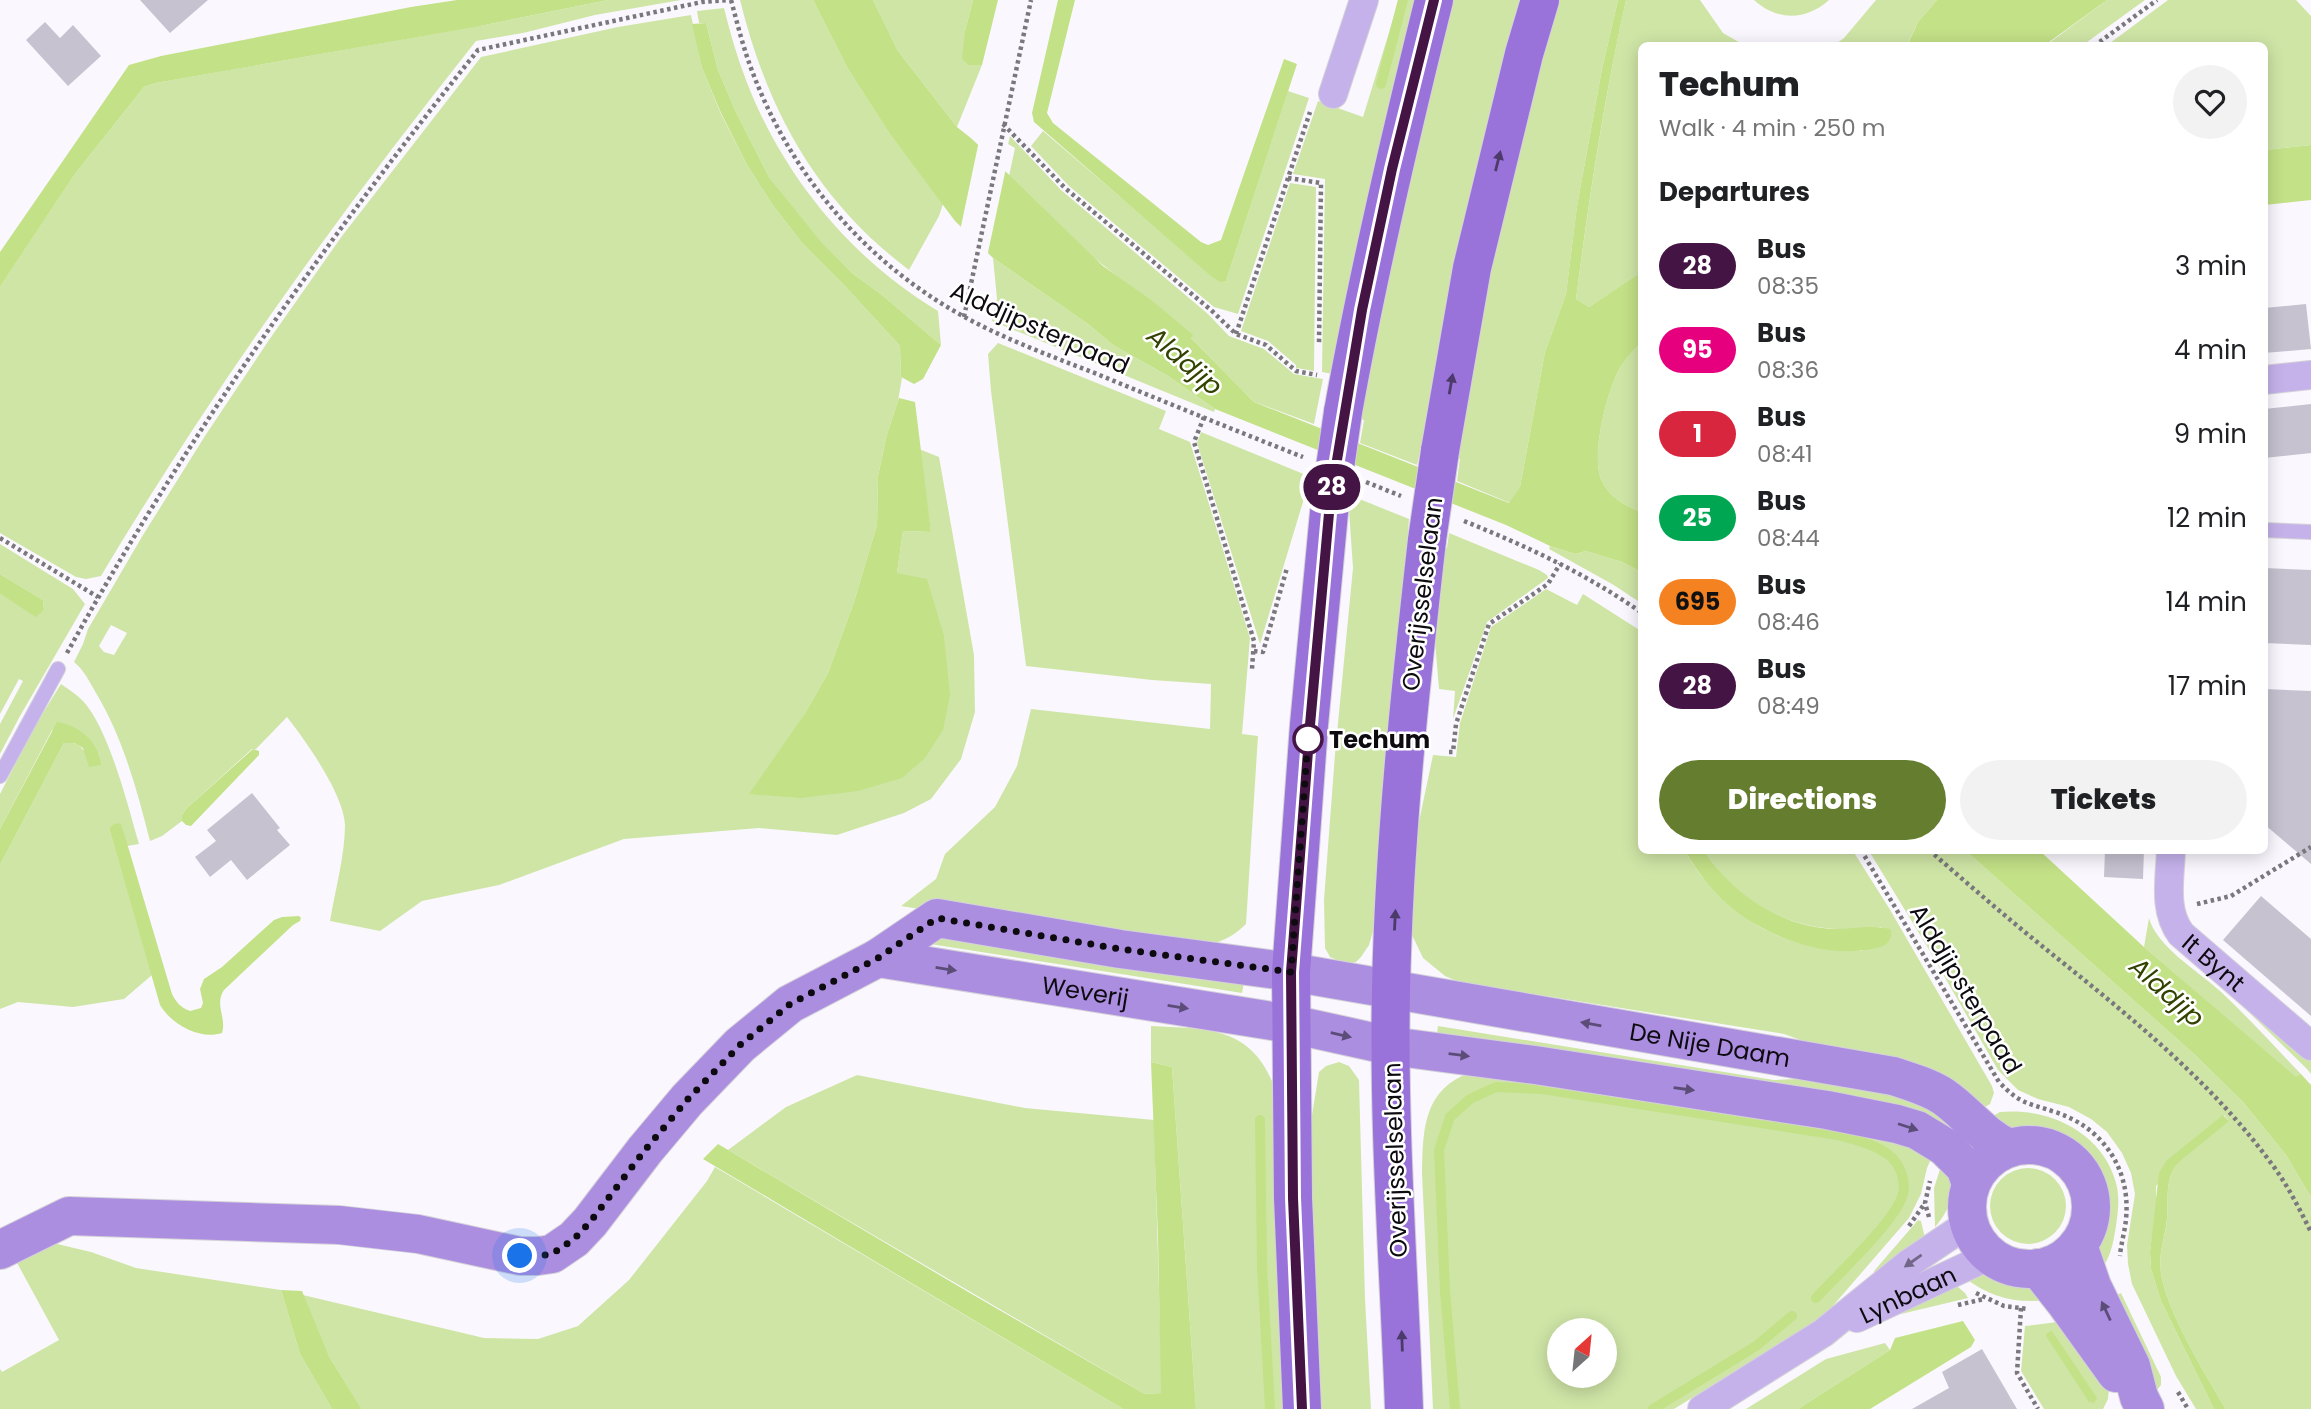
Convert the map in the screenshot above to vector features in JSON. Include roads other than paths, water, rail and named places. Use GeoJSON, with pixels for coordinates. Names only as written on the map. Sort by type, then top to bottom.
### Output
{"type":"FeatureCollection","features":[{"type":"Feature","properties":{"kind":"main road"},"geometry":{"type":"LineString","coordinates":[[1302,1409],[1293,1198],[1291,972],[1330,502],[1362,310],[1392,169],[1434,0]]}},
{"type":"Feature","properties":{"kind":"main road","name":"Overijsselselaan"},"geometry":{"type":"LineString","coordinates":[[1404,1409],[1391,989],[1405,740],[1427,540],[1472,268],[1524,54],[1540,0]]}},
{"type":"Feature","properties":{"kind":"street"},"geometry":{"type":"LineString","coordinates":[[1333,94],[1364,0]]}},
{"type":"Feature","properties":{"kind":"street"},"geometry":{"type":"LineString","coordinates":[[2268,380],[2311,375]]}},
{"type":"Feature","properties":{"kind":"street","name":"It Bynt"},"geometry":{"type":"LineString","coordinates":[[2171,854],[2170,910],[2174,925],[2181,934],[2311,1046]]}},
{"type":"Feature","properties":{"kind":"street","name":"Weverij"},"geometry":{"type":"LineString","coordinates":[[878,958],[937,918],[1120,949],[1291,972],[1391,989]]}},
{"type":"Feature","properties":{"kind":"street"},"geometry":{"type":"LineString","coordinates":[[0,1250],[69,1216],[339,1226],[418,1234],[520,1256],[552,1254],[574,1239],[590,1222],[687,1100],[740,1045],[790,1004],[878,958]]}},
{"type":"Feature","properties":{"kind":"street","name":"Weverij"},"geometry":{"type":"LineString","coordinates":[[878,958],[1291,1024],[1391,1046]]}},
{"type":"Feature","properties":{"kind":"street","name":"De Nije Daam"},"geometry":{"type":"LineString","coordinates":[[1391,989],[1893,1076],[1927,1088],[1943,1097],[1993,1141],[2009,1148]]}},
{"type":"Feature","properties":{"kind":"street","name":"De Nije Daam"},"geometry":{"type":"LineString","coordinates":[[1391,1046],[1535,1065],[1827,1110],[1897,1124],[1917,1130],[1945,1147],[1965,1167],[1971,1184]]}},
{"type":"Feature","properties":{"kind":"street"},"geometry":{"type":"LineString","coordinates":[[2040,1145],[2056,1150],[2069,1158],[2080,1170],[2090,1192],[2091,1216],[2078,1245],[2060,1260],[2038,1268],[2005,1264],[1991,1255],[1981,1246],[1969,1223],[1967,1207],[1975,1176],[1989,1160],[2009,1148],[2040,1145]]}},
{"type":"Feature","properties":{"kind":"street","name":"Lynbaan"},"geometry":{"type":"LineString","coordinates":[[1702,1409],[1823,1333],[1908,1264],[1969,1223]]}},
{"type":"Feature","properties":{"kind":"street"},"geometry":{"type":"LineString","coordinates":[[2078,1245],[2092,1286],[2147,1401]]}},
{"type":"Feature","properties":{"kind":"street","name":"Lynbaan"},"geometry":{"type":"LineString","coordinates":[[1823,1333],[1991,1255]]}},
{"type":"Feature","properties":{"kind":"street"},"geometry":{"type":"LineString","coordinates":[[2038,1268],[2115,1372],[2147,1401]]}},
{"type":"Feature","properties":{"kind":"lane"},"geometry":{"type":"LineString","coordinates":[[2268,530],[2311,532]]}},
{"type":"Feature","properties":{"kind":"lane"},"geometry":{"type":"LineString","coordinates":[[0,776],[58,669]]}},
{"type":"Feature","properties":{"kind":"water"},"geometry":{"type":"Polygon","coordinates":[[[457,0],[608,0],[144,87],[75,174],[0,287],[0,252],[129,65],[161,56],[457,0]]]}},
{"type":"Feature","properties":{"kind":"water","name":"Alddjip"},"geometry":{"type":"Polygon","coordinates":[[[813,0],[873,0],[898,51],[957,127],[1103,266],[1189,331],[1193,335],[1191,338],[1254,402],[1509,503],[1520,487],[1545,352],[1566,294],[1577,206],[1602,69],[1618,0],[1626,0],[1598,149],[1576,299],[1589,307],[1638,274],[1638,346],[1615,378],[1602,423],[1598,468],[1608,490],[1623,503],[1638,510],[1638,570],[1622,562],[1586,551],[1575,554],[1550,546],[1506,525],[1215,409],[1168,376],[1113,345],[1088,324],[993,258],[955,221],[889,133],[848,69],[813,0]]]}},
{"type":"Feature","properties":{"kind":"water"},"geometry":{"type":"Polygon","coordinates":[[[973,0],[998,0],[982,65],[969,65],[962,59],[965,31],[973,0]]]}},
{"type":"Feature","properties":{"kind":"water"},"geometry":{"type":"Polygon","coordinates":[[[1058,0],[1075,0],[1047,113],[1053,123],[1208,245],[1221,240],[1284,59],[1297,64],[1226,281],[1221,283],[1211,276],[1034,122],[1032,113],[1058,0]]]}},
{"type":"Feature","properties":{"kind":"water"},"geometry":{"type":"Polygon","coordinates":[[[1937,0],[2107,0],[2049,42],[1909,42],[1918,22],[1937,0]]]}},
{"type":"Feature","properties":{"kind":"water"},"geometry":{"type":"Polygon","coordinates":[[[706,23],[718,70],[769,177],[821,242],[852,273],[941,345],[923,379],[914,384],[901,377],[900,346],[802,243],[772,204],[746,163],[702,68],[692,24],[706,23]]]}},
{"type":"Feature","properties":{"kind":"water"},"geometry":{"type":"Polygon","coordinates":[[[2311,145],[2311,200],[2268,205],[2268,150],[2311,145]]]}},
{"type":"Feature","properties":{"kind":"water"},"geometry":{"type":"Polygon","coordinates":[[[899,398],[915,402],[931,532],[903,531],[897,573],[927,579],[944,636],[950,695],[943,730],[925,758],[902,778],[858,791],[801,798],[749,794],[804,715],[828,673],[854,602],[877,525],[878,476],[887,434],[899,398]]]}},
{"type":"Feature","properties":{"kind":"water"},"geometry":{"type":"Polygon","coordinates":[[[0,574],[43,600],[44,610],[36,617],[0,594],[0,574]]]}},
{"type":"Feature","properties":{"kind":"water"},"geometry":{"type":"Polygon","coordinates":[[[57,722],[73,727],[86,736],[96,749],[101,765],[89,767],[83,748],[74,743],[64,743],[0,865],[0,829],[57,722]]]}},
{"type":"Feature","properties":{"kind":"water"},"geometry":{"type":"Polygon","coordinates":[[[253,749],[259,751],[259,755],[191,826],[186,825],[182,821],[182,815],[187,808],[253,749]]]}},
{"type":"Feature","properties":{"kind":"water"},"geometry":{"type":"Polygon","coordinates":[[[121,823],[172,994],[179,1004],[190,1011],[201,1008],[203,1003],[200,989],[204,979],[222,967],[274,920],[282,917],[301,918],[224,990],[220,1001],[222,1033],[205,1034],[187,1029],[172,1019],[160,1005],[109,828],[121,823]]]}},
{"type":"Feature","properties":{"kind":"water"},"geometry":{"type":"Polygon","coordinates":[[[1687,854],[1706,854],[1745,895],[1779,916],[1817,927],[1886,928],[1891,930],[1890,939],[1886,944],[1871,949],[1836,951],[1783,938],[1737,912],[1708,884],[1687,854]]]}},
{"type":"Feature","properties":{"kind":"water","name":"Alddjip"},"geometry":{"type":"Polygon","coordinates":[[[1969,854],[2043,854],[2144,947],[2296,1077],[2301,1074],[2311,1085],[2311,1197],[2286,1155],[2243,1102],[2194,1054],[1969,854]]]}},
{"type":"Feature","properties":{"kind":"water"},"geometry":{"type":"Polygon","coordinates":[[[1151,1062],[1172,1067],[1196,1409],[1123,1409],[703,1159],[718,1144],[1145,1394],[1161,1393],[1151,1062]]]}},
{"type":"Feature","properties":{"kind":"water"},"geometry":{"type":"Polygon","coordinates":[[[2223,1115],[2229,1121],[2174,1169],[2168,1190],[2167,1219],[2160,1259],[2164,1288],[2178,1324],[2226,1409],[2214,1409],[2161,1301],[2151,1269],[2150,1252],[2159,1173],[2166,1161],[2223,1115]]]}},
{"type":"Feature","properties":{"kind":"water"},"geometry":{"type":"Polygon","coordinates":[[[281,1290],[302,1291],[330,1358],[362,1409],[332,1409],[300,1354],[281,1290]]]}},
{"type":"Feature","properties":{"kind":"water"},"geometry":{"type":"Polygon","coordinates":[[[1963,1321],[1975,1340],[1971,1347],[1870,1409],[1798,1409],[1890,1350],[1895,1338],[1963,1321]]]}},
{"type":"Feature","properties":{"kind":"water"},"geometry":{"type":"Polygon","coordinates":[[[2052,1331],[2097,1398],[2094,1403],[2089,1402],[2046,1336],[2052,1331]]]}},
{"type":"Feature","properties":{"kind":"waterway"},"geometry":{"type":"LineString","coordinates":[[1381,84],[1403,0]]}},
{"type":"Feature","properties":{"kind":"waterway"},"geometry":{"type":"LineString","coordinates":[[1455,1409],[1445,1291],[1439,1150],[1450,1117],[1470,1099],[1496,1087],[1542,1089],[1838,1135],[1883,1151],[1896,1163],[1903,1178],[1904,1189],[1898,1205],[1878,1233],[1816,1298]]}},
{"type":"Feature","properties":{"kind":"waterway"},"geometry":{"type":"LineString","coordinates":[[1260,1120],[1262,1266],[1270,1409]]}},
{"type":"Feature","properties":{"kind":"waterway"},"geometry":{"type":"LineString","coordinates":[[1653,1409],[1756,1346],[1792,1316]]}},
{"type":"Feature","properties":{"kind":"place","name":"Techum"},"geometry":{"type":"Point","coordinates":[1308,739]}}]}
